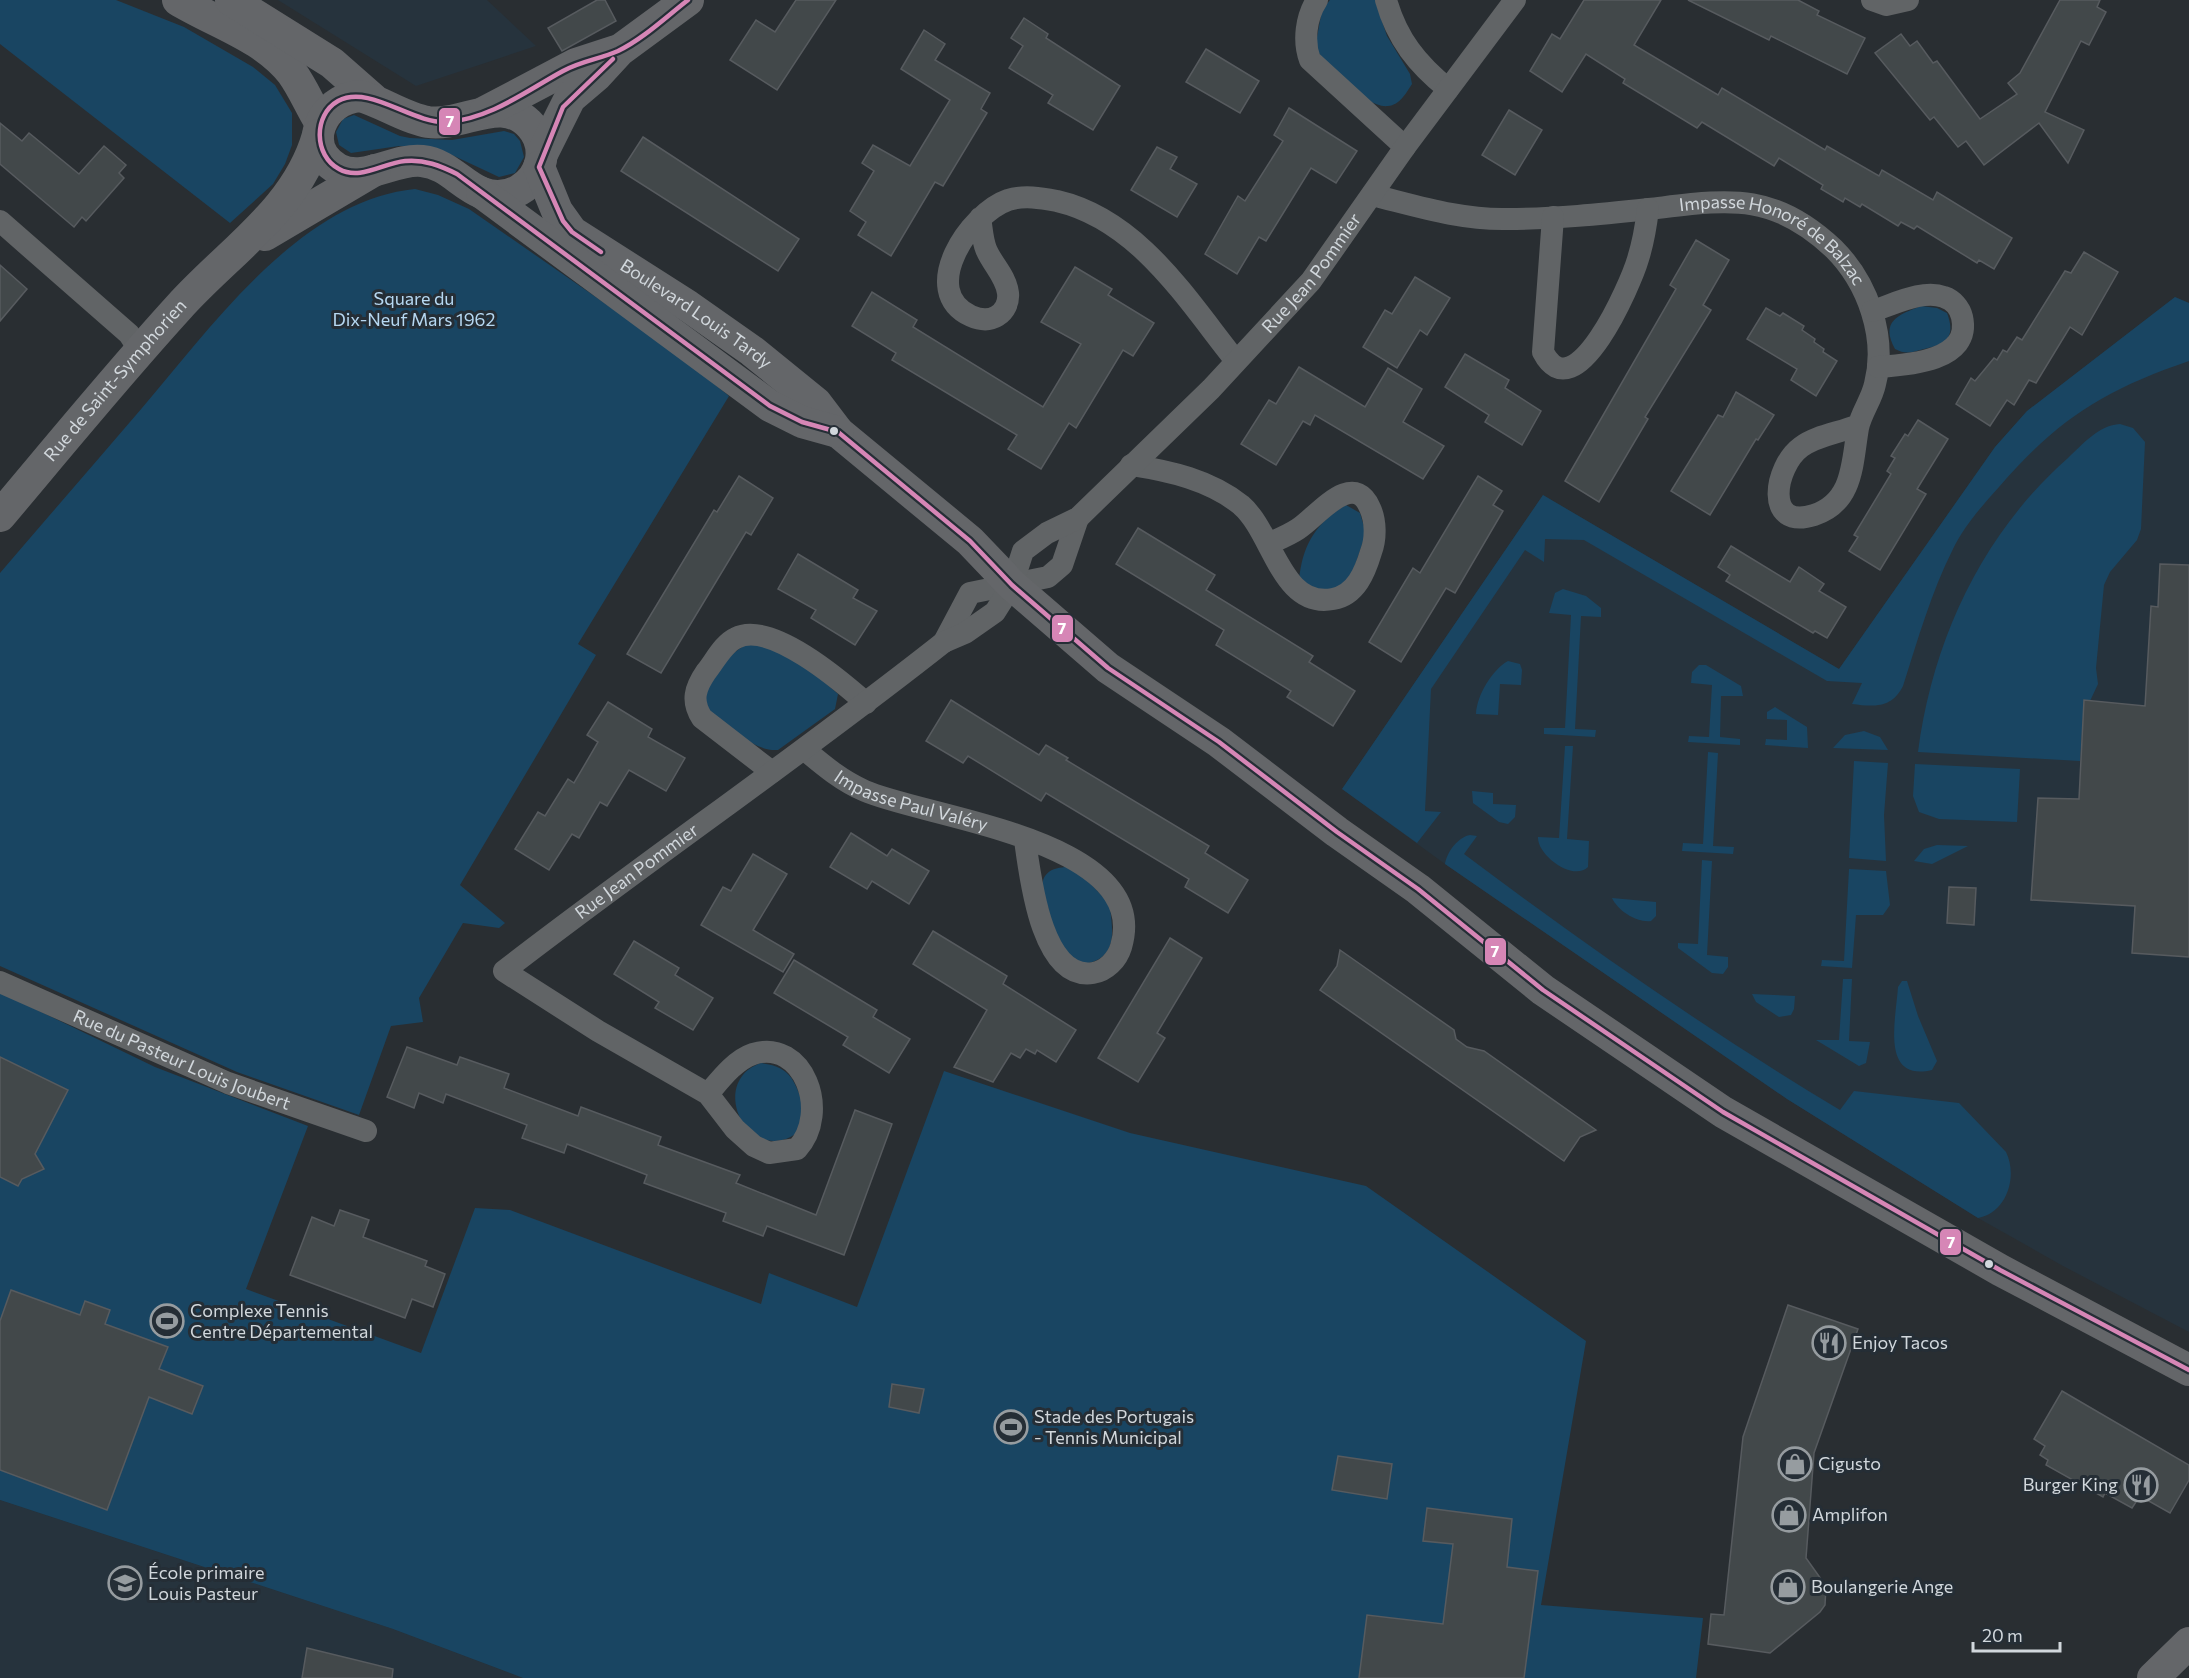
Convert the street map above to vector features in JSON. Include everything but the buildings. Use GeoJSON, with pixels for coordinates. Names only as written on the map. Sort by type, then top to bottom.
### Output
{"type":"FeatureCollection","features":[{"type":"Feature","properties":{"kind":"street"},"geometry":{"type":"LineString","coordinates":[[178,0],[258,43],[275,55],[301,86],[319,128],[321,148],[327,160],[338,169],[351,173],[364,173],[377,169]]}},
{"type":"Feature","properties":{"kind":"street"},"geometry":{"type":"LineString","coordinates":[[231,0],[332,63],[373,99]]}},
{"type":"Feature","properties":{"kind":"street"},"geometry":{"type":"LineString","coordinates":[[482,193],[496,196],[524,189],[541,160],[570,98],[597,75],[620,50],[688,0]]}},
{"type":"Feature","properties":{"kind":"street"},"geometry":{"type":"LineString","coordinates":[[1317,0],[1312,8],[1305,36],[1305,48],[1310,60],[1405,147]]}},
{"type":"Feature","properties":{"kind":"street"},"geometry":{"type":"LineString","coordinates":[[1386,0],[1399,37],[1426,72],[1448,89]]}},
{"type":"Feature","properties":{"kind":"street","name":"Rue Jean Pommier"},"geometry":{"type":"LineString","coordinates":[[708,1094],[598,1031],[504,971],[587,907],[805,750],[944,642],[982,623],[995,612],[1012,585],[1023,551],[1047,533],[1078,518],[1211,389],[1311,281],[1405,147],[1515,0]]}},
{"type":"Feature","properties":{"kind":"street"},"geometry":{"type":"LineString","coordinates":[[1872,0],[1886,5],[1908,0]]}},
{"type":"Feature","properties":{"kind":"street"},"geometry":{"type":"LineString","coordinates":[[319,128],[332,106],[348,97],[360,96],[373,99],[428,122],[447,122],[482,113],[576,64],[620,50]]}},
{"type":"Feature","properties":{"kind":"street","name":"Boulevard Louis Tardy"},"geometry":{"type":"LineString","coordinates":[[482,113],[497,110],[511,112],[524,118],[540,140],[541,160],[557,211],[572,232],[688,306],[752,351],[816,403],[838,432],[970,541],[1012,585],[1108,668],[1219,742],[1418,889],[1544,990],[1723,1112],[2000,1270],[2189,1370]]}},
{"type":"Feature","properties":{"kind":"street","name":"Rue de Saint-Symphorien"},"geometry":{"type":"LineString","coordinates":[[0,516],[181,304],[239,250],[299,180],[313,153],[319,128]]}},
{"type":"Feature","properties":{"kind":"street","name":"Boulevard Louis Tardy"},"geometry":{"type":"LineString","coordinates":[[377,169],[403,161],[422,161],[441,165],[770,406],[802,422],[838,432]]}},
{"type":"Feature","properties":{"kind":"street","name":"Rue de Saint-Symphorien"},"geometry":{"type":"LineString","coordinates":[[239,250],[377,169]]}},
{"type":"Feature","properties":{"kind":"street","name":"Impasse Honoré de Balzac"},"geometry":{"type":"LineString","coordinates":[[1372,195],[1461,217],[1506,219],[1553,217],[1726,201],[1775,209],[1819,236],[1842,258],[1861,284],[1872,311],[1877,338],[1878,367],[1875,385],[1858,425]]}},
{"type":"Feature","properties":{"kind":"street"},"geometry":{"type":"LineString","coordinates":[[980,218],[994,205],[1013,198],[1038,197],[1092,213],[1118,228],[1143,250],[1236,361]]}},
{"type":"Feature","properties":{"kind":"street","name":"Impasse Honoré de Balzac"},"geometry":{"type":"LineString","coordinates":[[1553,217],[1543,352],[1548,360],[1559,367],[1571,367],[1581,363],[1591,353],[1618,305],[1637,262],[1648,209]]}},
{"type":"Feature","properties":{"kind":"street"},"geometry":{"type":"LineString","coordinates":[[0,221],[129,334],[140,351]]}},
{"type":"Feature","properties":{"kind":"street","name":"Impasse Honoré de Balzac"},"geometry":{"type":"LineString","coordinates":[[1872,311],[1916,297],[1930,296],[1944,297],[1956,304],[1962,316],[1961,338],[1954,348],[1939,356],[1904,366],[1878,367]]}},
{"type":"Feature","properties":{"kind":"street"},"geometry":{"type":"LineString","coordinates":[[1131,465],[1166,470],[1222,492],[1242,506],[1270,543],[1290,582],[1301,594],[1326,600],[1341,598],[1352,591],[1360,579],[1372,551],[1374,536],[1372,510],[1359,494],[1349,493],[1337,496],[1298,530],[1270,543]]}},
{"type":"Feature","properties":{"kind":"street","name":"Rue Jean Pommier"},"geometry":{"type":"LineString","coordinates":[[944,642],[970,593],[1048,577],[1062,565],[1078,518]]}},
{"type":"Feature","properties":{"kind":"street"},"geometry":{"type":"LineString","coordinates":[[772,772],[702,718],[696,708],[698,685],[726,645],[734,639],[757,633],[770,637],[802,655],[866,703]]}},
{"type":"Feature","properties":{"kind":"street","name":"Impasse Paul Valéry"},"geometry":{"type":"LineString","coordinates":[[805,750],[843,780],[865,791],[899,803],[966,819],[1024,840],[1069,857],[1092,869],[1117,900],[1122,915],[1121,948],[1112,963],[1099,972],[1082,975],[1069,969],[1054,951],[1034,900],[1024,840]]}},
{"type":"Feature","properties":{"kind":"street","name":"Rue du Pasteur Louis Joubert"},"geometry":{"type":"LineString","coordinates":[[0,982],[228,1083],[366,1131]]}},
{"type":"Feature","properties":{"kind":"street"},"geometry":{"type":"LineString","coordinates":[[770,1052],[783,1056],[796,1066],[812,1093],[814,1105],[811,1128],[797,1149],[770,1153],[754,1146],[735,1129],[708,1094],[719,1080],[750,1055],[770,1052]]}},
{"type":"Feature","properties":{"kind":"street"},"geometry":{"type":"LineString","coordinates":[[2153,1678],[2189,1643]]}},
{"type":"Feature","properties":{"kind":"shaded area"},"geometry":{"type":"Polygon","coordinates":[[[278,0],[487,0],[536,46],[416,86],[278,0]]]}},
{"type":"Feature","properties":{"kind":"shaded area"},"geometry":{"type":"Polygon","coordinates":[[[2175,297],[2189,303],[2189,1332],[2063,1266],[1978,1218],[1787,1099],[1445,864],[1342,789],[1543,495],[1839,669],[1995,447],[2027,411],[2175,297]]]}},
{"type":"Feature","properties":{"kind":"shaded area","name":"École primaire Louis Pasteur"},"geometry":{"type":"Polygon","coordinates":[[[0,1500],[393,1629],[523,1678],[0,1678],[0,1500]]]}},
{"type":"Feature","properties":{"kind":"green space"},"geometry":{"type":"Polygon","coordinates":[[[0,0],[116,0],[184,27],[253,67],[275,85],[292,113],[292,145],[285,164],[273,184],[230,223],[0,44],[0,0]]]}},
{"type":"Feature","properties":{"kind":"green space"},"geometry":{"type":"Polygon","coordinates":[[[1330,0],[1375,0],[1387,36],[1410,74],[1412,84],[1396,103],[1388,106],[1369,101],[1338,75],[1315,48],[1322,10],[1330,0]]]}},
{"type":"Feature","properties":{"kind":"green space"},"geometry":{"type":"Polygon","coordinates":[[[354,115],[400,136],[410,138],[452,140],[504,131],[514,134],[520,141],[524,157],[515,173],[499,177],[452,155],[418,147],[399,146],[351,153],[339,145],[336,132],[343,119],[354,115]]]}},
{"type":"Feature","properties":{"kind":"green space","name":"Square du Dix-Neuf Mars 1962"},"geometry":{"type":"Polygon","coordinates":[[[415,189],[438,195],[469,209],[672,350],[729,396],[578,644],[596,655],[460,885],[505,923],[499,928],[463,923],[419,998],[423,1022],[391,1026],[359,1115],[237,1072],[0,966],[0,573],[198,341],[262,272],[297,242],[334,216],[373,198],[415,189]]]}},
{"type":"Feature","properties":{"kind":"green space"},"geometry":{"type":"Polygon","coordinates":[[[2175,297],[2189,303],[2189,361],[2132,383],[2084,409],[2042,443],[1993,494],[1968,524],[1953,549],[1931,599],[1903,686],[1894,699],[1868,706],[1852,704],[1862,683],[1827,681],[1584,540],[1545,539],[1544,562],[1525,550],[1431,689],[1425,811],[1441,812],[1417,843],[1342,789],[1543,495],[1839,669],[1995,447],[2027,411],[2175,297]]]}},
{"type":"Feature","properties":{"kind":"green space"},"geometry":{"type":"Polygon","coordinates":[[[1921,306],[1937,308],[1947,313],[1950,321],[1948,338],[1939,345],[1912,352],[1895,349],[1890,332],[1894,320],[1921,306]]]}},
{"type":"Feature","properties":{"kind":"green space"},"geometry":{"type":"Polygon","coordinates":[[[2120,424],[2133,428],[2145,442],[2141,529],[2137,540],[2110,572],[2104,585],[2096,668],[2098,684],[2090,701],[2084,701],[2080,761],[1918,752],[1925,710],[1949,629],[1966,591],[1987,555],[2010,520],[2037,488],[2092,436],[2112,425],[2120,424]]]}},
{"type":"Feature","properties":{"kind":"green space"},"geometry":{"type":"Polygon","coordinates":[[[1346,505],[1360,513],[1366,533],[1350,580],[1325,593],[1299,580],[1303,556],[1319,527],[1346,505]]]}},
{"type":"Feature","properties":{"kind":"green space"},"geometry":{"type":"Polygon","coordinates":[[[1563,589],[1586,596],[1601,608],[1601,617],[1581,616],[1575,729],[1596,730],[1595,737],[1544,734],[1544,728],[1565,728],[1571,615],[1549,613],[1555,593],[1563,589]]]}},
{"type":"Feature","properties":{"kind":"green space"},"geometry":{"type":"Polygon","coordinates":[[[754,641],[806,666],[838,694],[835,709],[778,750],[758,746],[725,728],[712,719],[705,709],[704,697],[707,685],[714,674],[734,653],[754,641]]]}},
{"type":"Feature","properties":{"kind":"green space"},"geometry":{"type":"Polygon","coordinates":[[[1508,661],[1520,664],[1521,685],[1500,684],[1498,715],[1476,714],[1479,699],[1486,684],[1496,670],[1508,661]]]}},
{"type":"Feature","properties":{"kind":"green space"},"geometry":{"type":"Polygon","coordinates":[[[1699,665],[1706,665],[1741,686],[1743,696],[1721,696],[1720,737],[1740,739],[1740,745],[1688,742],[1689,736],[1709,737],[1712,685],[1691,683],[1692,672],[1699,665]]]}},
{"type":"Feature","properties":{"kind":"green space"},"geometry":{"type":"Polygon","coordinates":[[[1775,707],[1807,727],[1808,748],[1765,745],[1766,739],[1787,740],[1787,720],[1767,719],[1767,712],[1775,707]]]}},
{"type":"Feature","properties":{"kind":"green space"},"geometry":{"type":"Polygon","coordinates":[[[1864,731],[1880,737],[1888,750],[1833,748],[1845,735],[1864,731]]]}},
{"type":"Feature","properties":{"kind":"green space"},"geometry":{"type":"Polygon","coordinates":[[[1565,746],[1573,746],[1567,839],[1589,841],[1588,867],[1582,871],[1565,869],[1549,858],[1539,844],[1538,837],[1559,838],[1565,746]]]}},
{"type":"Feature","properties":{"kind":"green space"},"geometry":{"type":"Polygon","coordinates":[[[1708,752],[1718,753],[1713,846],[1734,847],[1733,854],[1682,851],[1683,843],[1703,844],[1708,752]]]}},
{"type":"Feature","properties":{"kind":"green space"},"geometry":{"type":"Polygon","coordinates":[[[1854,761],[1888,763],[1884,815],[1886,861],[1849,858],[1854,761]]]}},
{"type":"Feature","properties":{"kind":"green space"},"geometry":{"type":"Polygon","coordinates":[[[1915,764],[2020,769],[2017,822],[1939,819],[1919,812],[1913,796],[1915,764]]]}},
{"type":"Feature","properties":{"kind":"green space"},"geometry":{"type":"Polygon","coordinates":[[[1472,791],[1493,793],[1493,804],[1516,805],[1515,817],[1508,824],[1499,822],[1473,803],[1472,791]]]}},
{"type":"Feature","properties":{"kind":"green space"},"geometry":{"type":"Polygon","coordinates":[[[1470,835],[1477,836],[1464,854],[1696,1019],[1840,1110],[1854,1091],[1959,1103],[2006,1152],[2011,1172],[2003,1201],[1988,1215],[1978,1218],[1787,1099],[1445,864],[1454,846],[1461,839],[1470,835]]]}},
{"type":"Feature","properties":{"kind":"green space"},"geometry":{"type":"Polygon","coordinates":[[[1937,845],[1968,846],[1932,864],[1914,861],[1924,849],[1937,845]]]}},
{"type":"Feature","properties":{"kind":"green space"},"geometry":{"type":"Polygon","coordinates":[[[1702,860],[1712,861],[1707,955],[1728,957],[1728,967],[1723,974],[1712,973],[1678,948],[1678,943],[1698,944],[1702,860]]]}},
{"type":"Feature","properties":{"kind":"green space"},"geometry":{"type":"Polygon","coordinates":[[[1065,867],[1081,874],[1110,904],[1111,944],[1103,957],[1095,961],[1084,963],[1075,961],[1067,955],[1053,927],[1043,891],[1043,880],[1051,870],[1065,867]]]}},
{"type":"Feature","properties":{"kind":"green space"},"geometry":{"type":"Polygon","coordinates":[[[1849,869],[1886,871],[1890,905],[1883,915],[1856,915],[1852,968],[1821,966],[1822,960],[1844,961],[1849,869]]]}},
{"type":"Feature","properties":{"kind":"green space"},"geometry":{"type":"Polygon","coordinates":[[[1612,898],[1656,902],[1656,916],[1651,921],[1634,918],[1619,907],[1612,898]]]}},
{"type":"Feature","properties":{"kind":"green space"},"geometry":{"type":"Polygon","coordinates":[[[1843,979],[1852,979],[1849,1041],[1870,1042],[1866,1063],[1859,1066],[1816,1040],[1839,1040],[1843,979]]]}},
{"type":"Feature","properties":{"kind":"green space"},"geometry":{"type":"Polygon","coordinates":[[[1902,981],[1907,981],[1918,1016],[1937,1061],[1932,1070],[1916,1071],[1904,1067],[1898,1057],[1894,1030],[1898,987],[1902,981]]]}},
{"type":"Feature","properties":{"kind":"green space","name":"Stade des Portugais - Tennis Municipal"},"geometry":{"type":"Polygon","coordinates":[[[0,992],[155,1067],[308,1126],[246,1289],[421,1353],[475,1208],[510,1210],[761,1304],[769,1273],[857,1307],[944,1071],[1130,1133],[1366,1186],[1586,1341],[1541,1605],[1703,1618],[1696,1678],[523,1678],[393,1629],[0,1500],[0,992]]]}},
{"type":"Feature","properties":{"kind":"green space"},"geometry":{"type":"Polygon","coordinates":[[[1752,994],[1795,996],[1794,1009],[1791,1015],[1779,1017],[1756,1002],[1752,994]]]}},
{"type":"Feature","properties":{"kind":"green space"},"geometry":{"type":"Polygon","coordinates":[[[761,1063],[772,1065],[786,1072],[795,1084],[805,1109],[798,1131],[786,1139],[767,1140],[754,1134],[744,1124],[737,1111],[735,1097],[738,1083],[746,1071],[761,1063]]]}},
{"type":"Feature","properties":{"kind":"transit line","name":"7"},"geometry":{"type":"LineString","coordinates":[[688,0],[645,34],[618,51],[570,68],[507,103],[478,116],[447,122],[434,121],[364,97],[350,97],[338,101],[330,107],[321,125],[321,145],[325,155],[331,163],[347,172],[363,172],[397,162],[419,161],[457,174],[770,406],[802,422],[838,432],[970,541],[1012,585],[1108,668],[1219,742],[1337,832],[1418,889],[1543,990],[1723,1112],[2000,1270],[2189,1370]]}},
{"type":"Feature","properties":{"kind":"transit line","name":"7"},"geometry":{"type":"LineString","coordinates":[[601,252],[572,232],[563,221],[539,167],[563,107],[613,59]]}},
{"type":"Feature","properties":{"kind":"place","name":"Complexe Tennis Centre Départemental"},"geometry":{"type":"Point","coordinates":[167,1321]}},
{"type":"Feature","properties":{"kind":"place","name":"Enjoy Tacos"},"geometry":{"type":"Point","coordinates":[1829,1343]}},
{"type":"Feature","properties":{"kind":"place","name":"Stade des Portugais - Tennis Municipal"},"geometry":{"type":"Point","coordinates":[1011,1427]}},
{"type":"Feature","properties":{"kind":"place","name":"Cigusto"},"geometry":{"type":"Point","coordinates":[1795,1464]}},
{"type":"Feature","properties":{"kind":"place","name":"Burger King"},"geometry":{"type":"Point","coordinates":[2141,1485]}},
{"type":"Feature","properties":{"kind":"place","name":"Amplifon"},"geometry":{"type":"Point","coordinates":[1789,1515]}},
{"type":"Feature","properties":{"kind":"place","name":"École primaire Louis Pasteur"},"geometry":{"type":"Point","coordinates":[125,1583]}},
{"type":"Feature","properties":{"kind":"place","name":"Boulangerie Ange"},"geometry":{"type":"Point","coordinates":[1788,1587]}}]}
